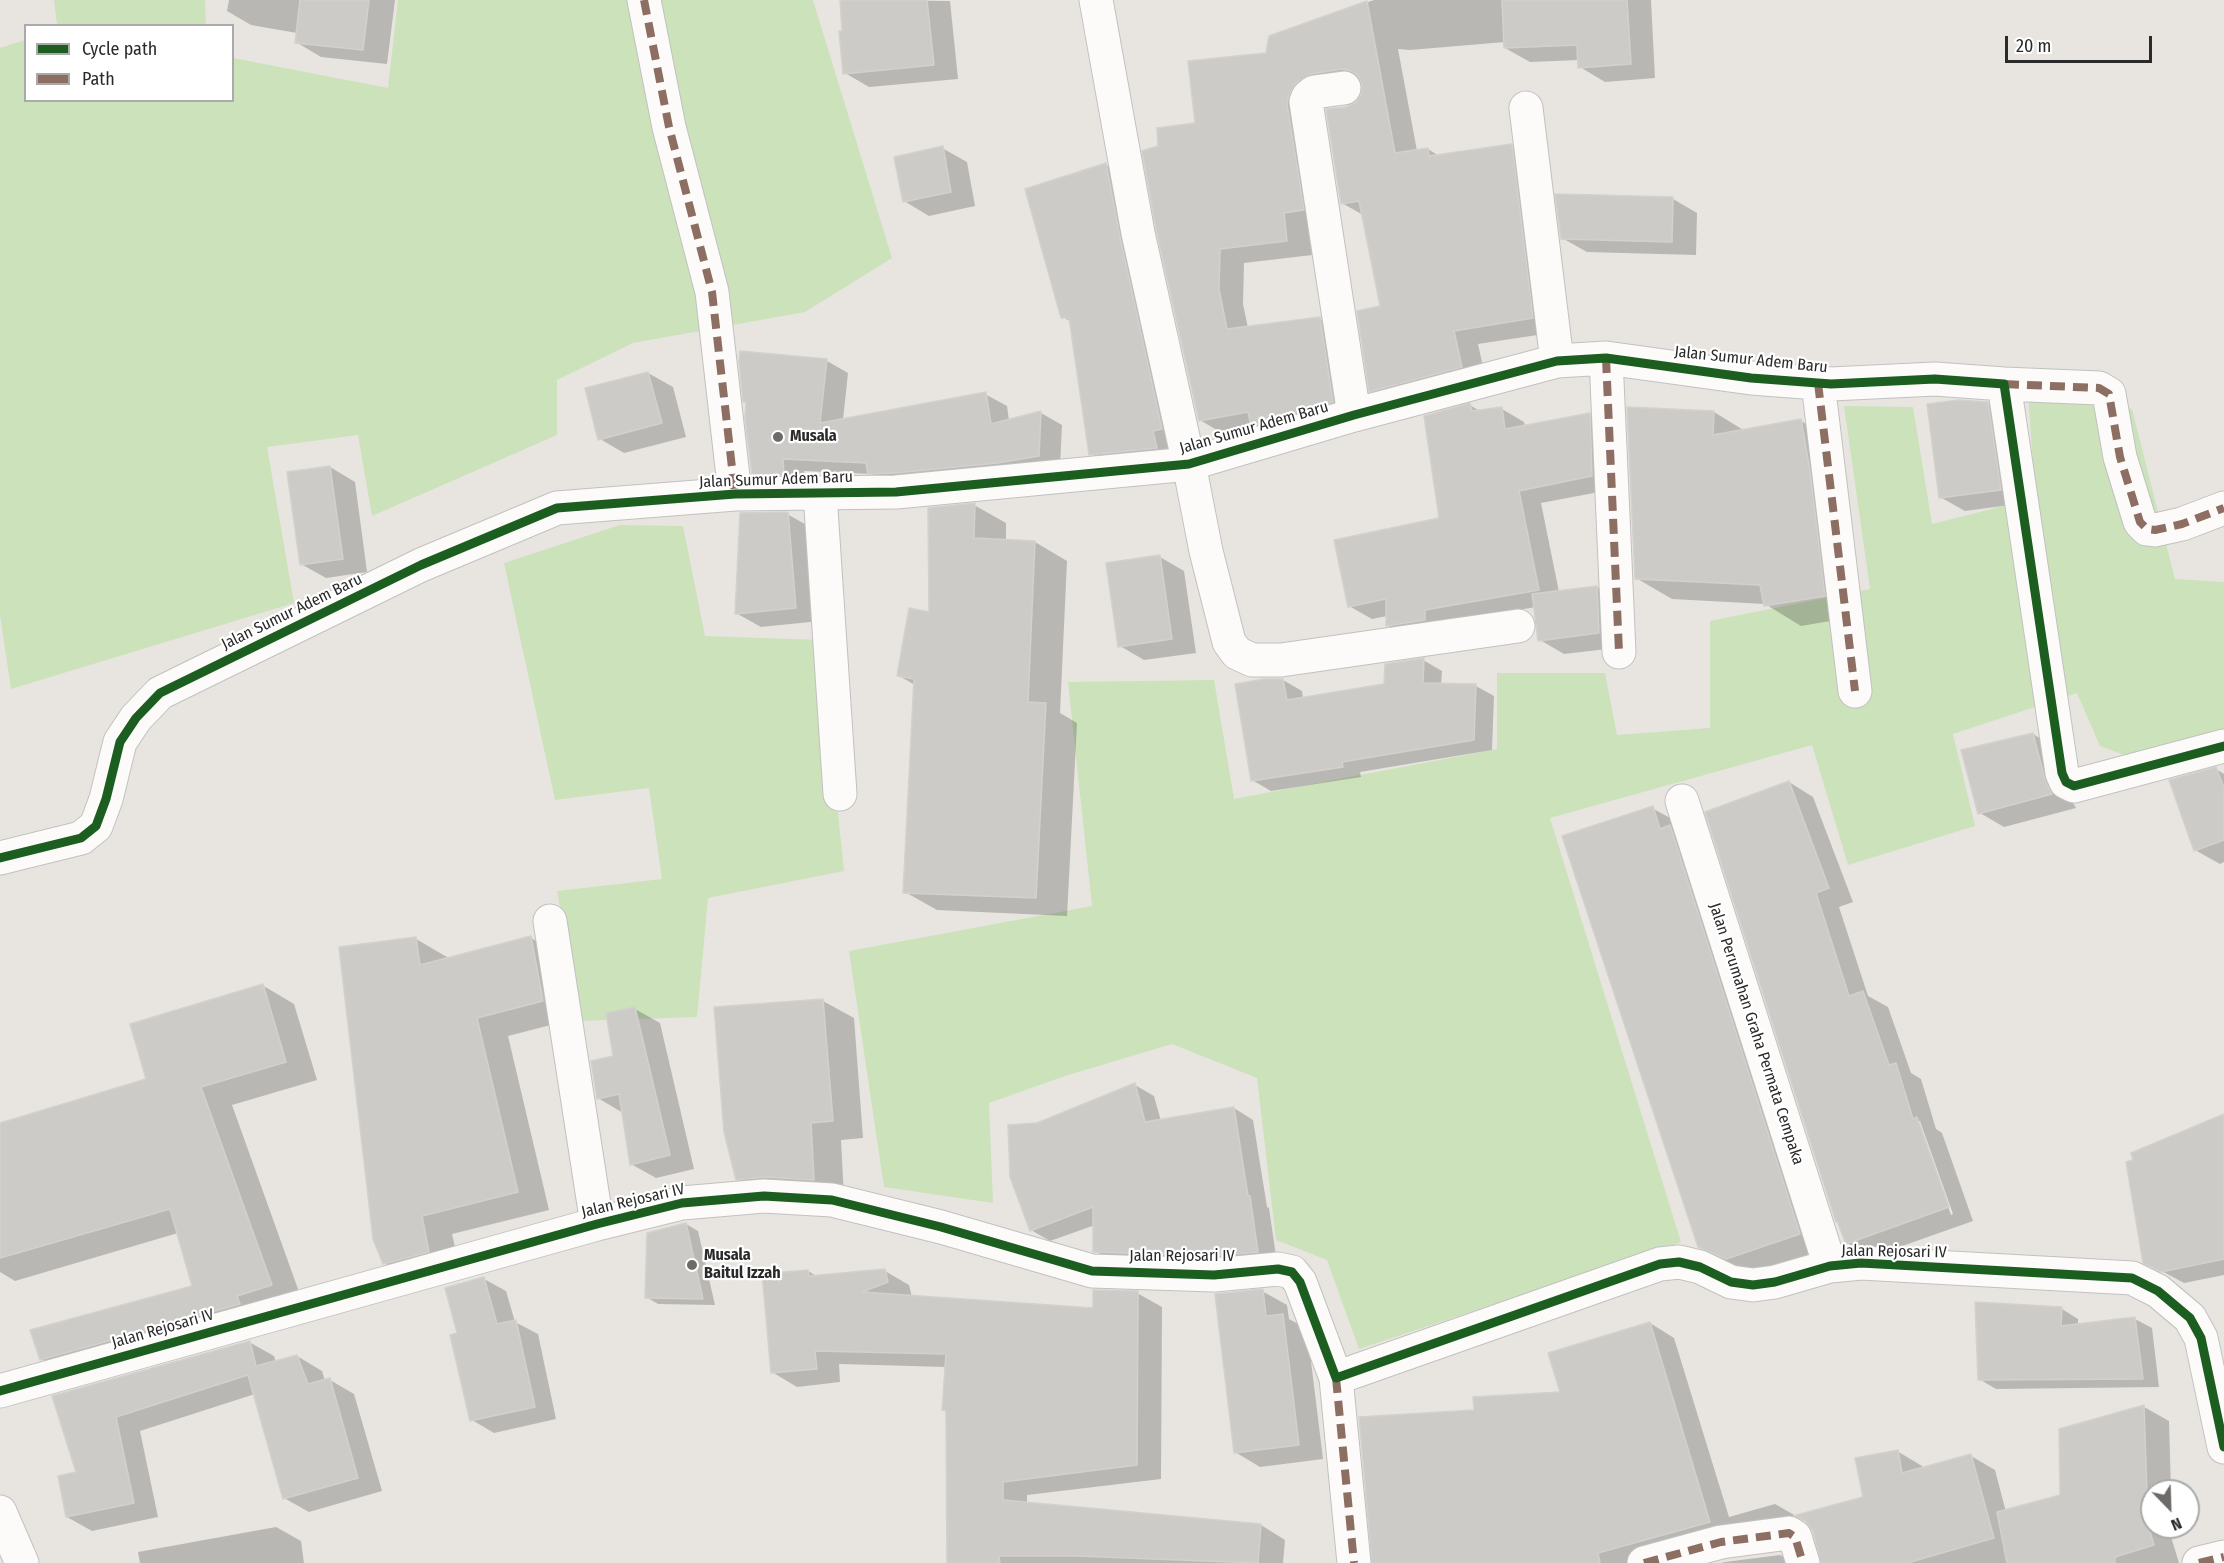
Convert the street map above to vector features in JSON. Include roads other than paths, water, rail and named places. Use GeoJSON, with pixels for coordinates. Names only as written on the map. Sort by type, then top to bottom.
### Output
{"type":"FeatureCollection","features":[{"type":"Feature","properties":{"kind":"street"},"geometry":{"type":"LineString","coordinates":[[644,0],[669,127],[712,292],[735,494]]}},
{"type":"Feature","properties":{"kind":"street","name":"Jalan Sumur Adem Baru"},"geometry":{"type":"LineString","coordinates":[[1096,0],[1138,233],[1189,464]]}},
{"type":"Feature","properties":{"kind":"street"},"geometry":{"type":"LineString","coordinates":[[1344,88],[1314,93],[1308,97],[1306,102],[1354,415]]}},
{"type":"Feature","properties":{"kind":"street"},"geometry":{"type":"LineString","coordinates":[[1526,108],[1557,361]]}},
{"type":"Feature","properties":{"kind":"street"},"geometry":{"type":"LineString","coordinates":[[1606,358],[1619,652]]}},
{"type":"Feature","properties":{"kind":"street","name":"Jalan Sumur Adem Baru"},"geometry":{"type":"LineString","coordinates":[[0,858],[81,838],[96,826],[106,799],[120,742],[135,718],[160,693],[422,565],[557,508],[735,494],[896,492],[1189,464],[1354,415],[1557,361],[1606,358],[1751,378],[1831,384],[1935,379],[2099,388],[2109,394],[2120,457],[2140,522],[2147,529],[2155,530],[2182,524],[2224,508]]}},
{"type":"Feature","properties":{"kind":"street"},"geometry":{"type":"LineString","coordinates":[[1818,383],[1855,691]]}},
{"type":"Feature","properties":{"kind":"street"},"geometry":{"type":"LineString","coordinates":[[2004,384],[2062,773],[2066,782],[2074,786],[2224,746]]}},
{"type":"Feature","properties":{"kind":"street"},"geometry":{"type":"LineString","coordinates":[[1189,464],[1223,621],[1229,642],[1237,653],[1252,660],[1281,660],[1518,626]]}},
{"type":"Feature","properties":{"kind":"street"},"geometry":{"type":"LineString","coordinates":[[820,494],[840,794]]}},
{"type":"Feature","properties":{"kind":"street","name":"Jalan Perumahan Graha Permata Cempaka"},"geometry":{"type":"LineString","coordinates":[[1682,801],[1830,1266]]}},
{"type":"Feature","properties":{"kind":"street"},"geometry":{"type":"LineString","coordinates":[[550,921],[597,1224]]}},
{"type":"Feature","properties":{"kind":"street","name":"Jalan Rejosari IV"},"geometry":{"type":"LineString","coordinates":[[0,1391],[597,1224],[682,1203],[764,1196],[832,1200],[941,1227],[1092,1271],[1214,1275],[1278,1269],[1292,1272],[1300,1282],[1336,1378],[1660,1264],[1679,1262],[1700,1267],[1731,1282],[1753,1285],[1775,1282],[1830,1266],[1861,1263],[2132,1278],[2158,1291],[2190,1318],[2201,1338],[2224,1447]]}},
{"type":"Feature","properties":{"kind":"street"},"geometry":{"type":"LineString","coordinates":[[1336,1378],[1354,1563]]}},
{"type":"Feature","properties":{"kind":"street"},"geometry":{"type":"LineString","coordinates":[[0,1512],[22,1563]]}},
{"type":"Feature","properties":{"kind":"street"},"geometry":{"type":"LineString","coordinates":[[1644,1563],[1720,1542],[1789,1533],[1795,1537],[1803,1563]]}},
{"type":"Feature","properties":{"kind":"street"},"geometry":{"type":"LineString","coordinates":[[2199,1563],[2224,1557]]}},
{"type":"Feature","properties":{"kind":"place","name":"Musala"},"geometry":{"type":"Point","coordinates":[778,437]}},
{"type":"Feature","properties":{"kind":"place","name":"Musala Baitul Izzah"},"geometry":{"type":"Point","coordinates":[692,1265]}}]}
